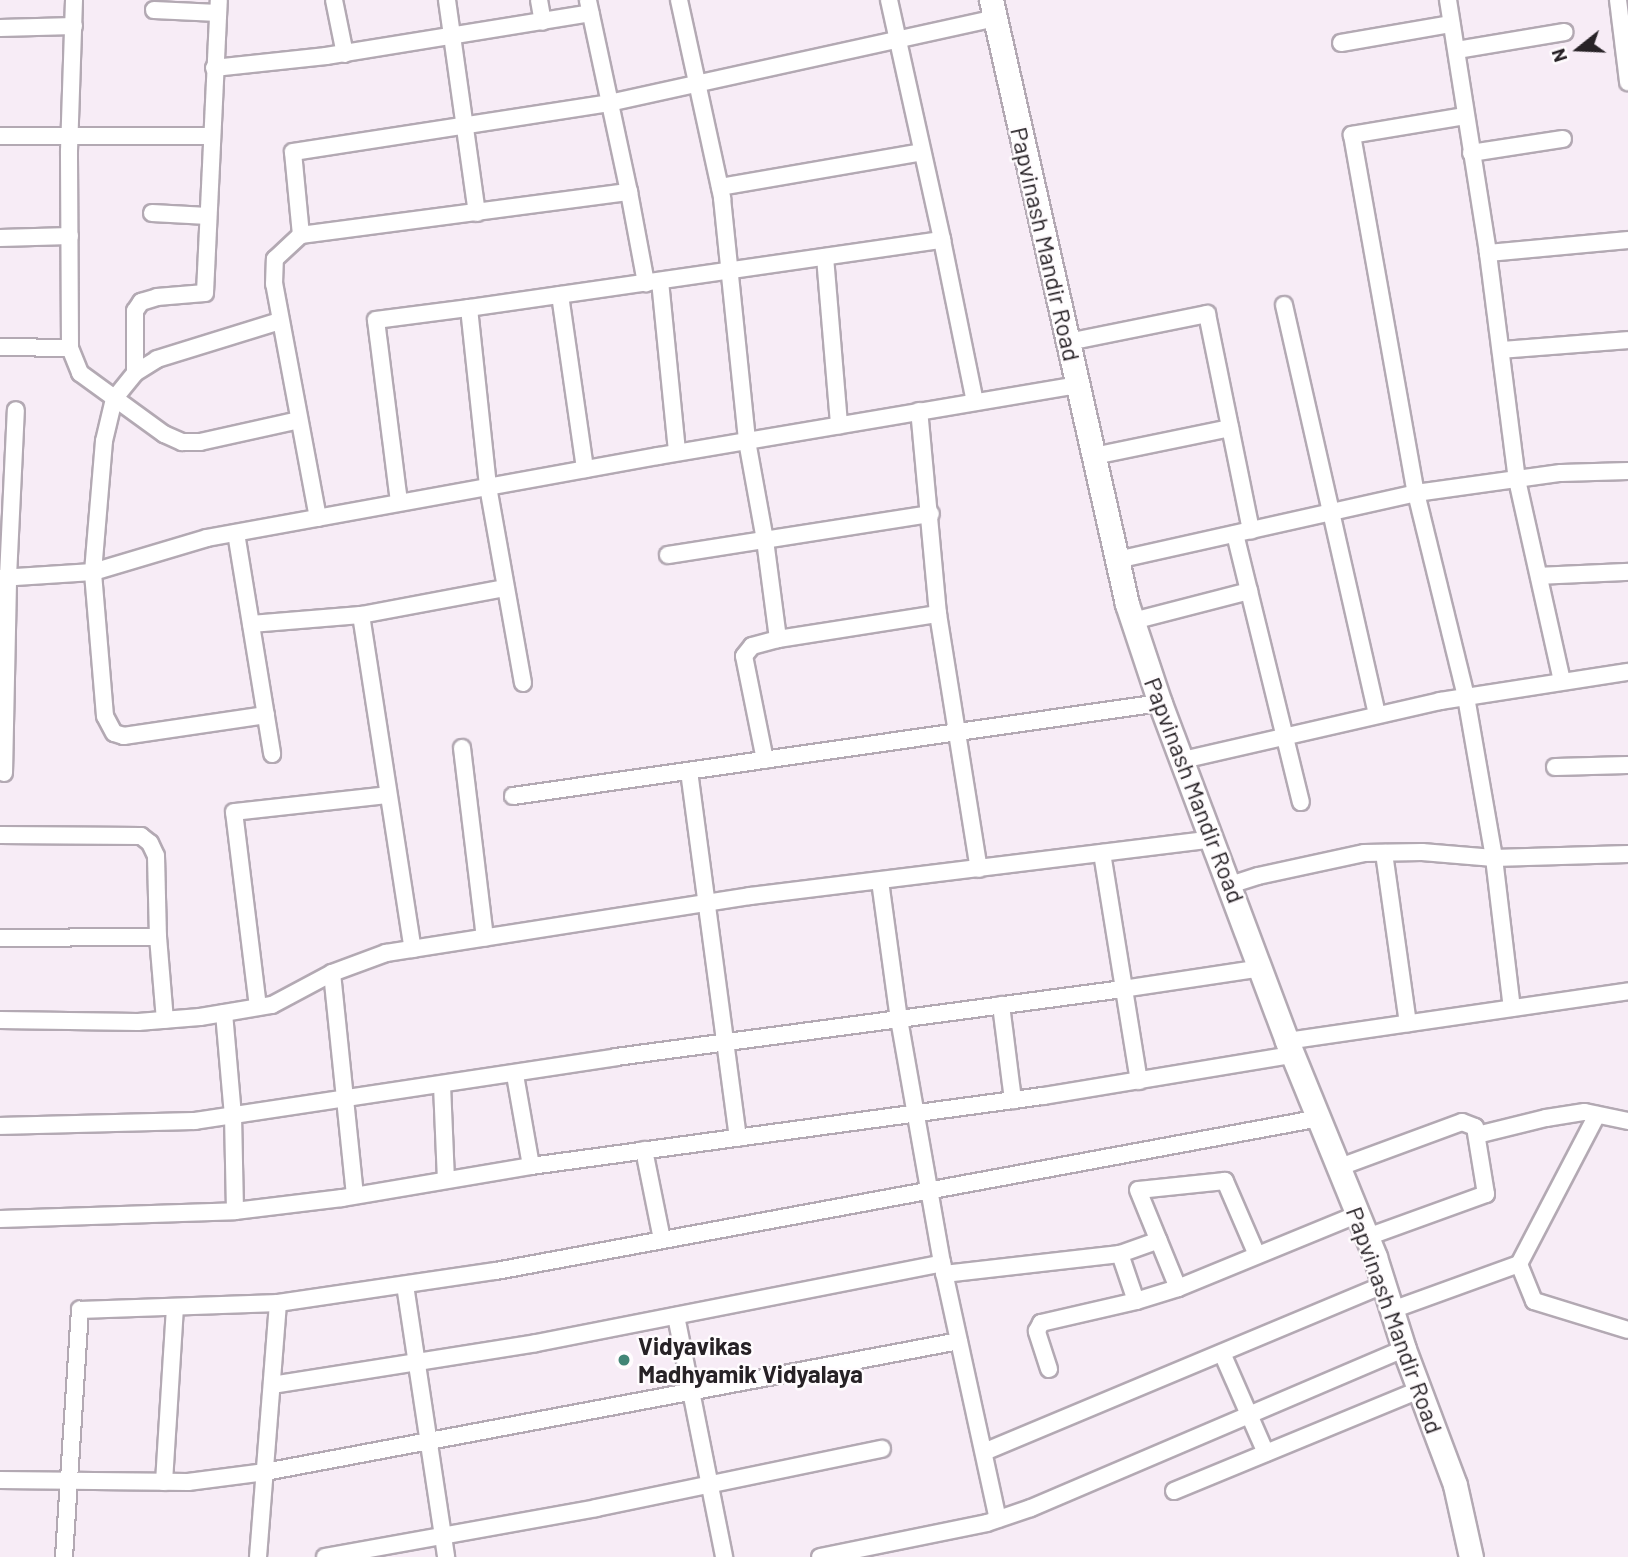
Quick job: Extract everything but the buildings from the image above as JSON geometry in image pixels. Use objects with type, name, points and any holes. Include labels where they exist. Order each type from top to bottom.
[{"type":"street","points":[[74,0],[69,236],[70,348],[80,373],[164,434],[182,442],[200,442],[299,420]]},
{"type":"street","points":[[334,0],[345,54]]},
{"type":"street","points":[[447,0],[450,37],[477,213]]},
{"type":"street","points":[[539,0],[543,22]]},
{"type":"street","points":[[679,0],[720,187],[747,440],[765,540],[778,639]]},
{"type":"street","points":[[889,0],[975,402]]},
{"type":"street","points":[[1448,0],[1488,253],[1517,480],[1562,681]]},
{"type":"street","points":[[1618,0],[1628,82]]},
{"type":"street","points":[[135,373],[135,311],[141,302],[157,297],[205,293],[218,6],[154,10]]},
{"type":"street","points":[[214,68],[345,54],[543,22],[589,7],[629,192],[653,282],[677,452]]},
{"type":"street","points":[[301,235],[293,152],[609,103],[897,39],[993,9]]},
{"type":"street","name":"Papvinash Mandir Road","points":[[993,9],[1133,621],[1160,703],[1290,1048],[1367,1237],[1404,1349],[1455,1485],[1471,1557]]},
{"type":"street","points":[[1341,43],[1451,24]]},
{"type":"street","points":[[0,27],[74,26]]},
{"type":"street","points":[[1457,50],[1564,32]]},
{"type":"street","points":[[1465,116],[1352,135],[1416,493],[1465,697],[1494,858],[1512,1008]]},
{"type":"street","points":[[0,136],[211,136]]},
{"type":"street","points":[[1471,153],[1563,139]]},
{"type":"street","points":[[720,187],[922,152]]},
{"type":"street","points":[[318,518],[280,321],[274,284],[275,259],[301,235],[629,192]]},
{"type":"street","points":[[152,214],[208,216]]},
{"type":"street","points":[[0,238],[69,236]]},
{"type":"street","points":[[399,502],[376,320],[942,240]]},
{"type":"street","points":[[1488,253],[1628,240]]},
{"type":"street","points":[[825,257],[839,425]]},
{"type":"street","points":[[560,295],[585,469]]},
{"type":"street","points":[[1284,304],[1377,715]]},
{"type":"street","points":[[469,308],[488,486],[523,683]]},
{"type":"street","points":[[1068,342],[1207,314],[1230,428],[1249,591],[1282,736],[1301,802]]},
{"type":"street","points":[[265,715],[124,736],[114,733],[105,716],[93,572],[104,441],[114,399],[135,373],[175,352],[280,321]]},
{"type":"street","points":[[1501,350],[1628,340]]},
{"type":"street","points":[[0,347],[70,348]]},
{"type":"street","points":[[4,578],[93,572],[206,538],[677,452],[1078,385]]},
{"type":"street","points":[[4,773],[4,578],[16,410]]},
{"type":"street","points":[[919,411],[931,514],[938,614],[979,869]]},
{"type":"street","points":[[1094,456],[1230,428]]},
{"type":"street","points":[[1117,560],[1416,493],[1561,473],[1628,471]]},
{"type":"street","points":[[668,555],[931,514]]},
{"type":"street","points":[[236,533],[272,754]]},
{"type":"street","points":[[1539,576],[1628,572]]},
{"type":"street","points":[[251,624],[361,615],[505,588]]},
{"type":"street","points":[[1133,621],[1249,591]]},
{"type":"street","points":[[765,760],[744,656],[752,646],[778,639],[938,614]]},
{"type":"street","points":[[361,615],[413,949]]},
{"type":"street","points":[[1183,760],[1465,697],[1628,672]]},
{"type":"street","points":[[513,796],[1160,703]]},
{"type":"street","points":[[462,748],[485,938]]},
{"type":"street","points":[[1555,767],[1628,765]]},
{"type":"street","points":[[689,771],[738,1138]]},
{"type":"street","points":[[258,1007],[234,812],[388,794]]},
{"type":"street","points":[[0,835],[141,836],[150,843],[156,856],[158,937],[165,1020]]},
{"type":"street","points":[[0,1020],[165,1020],[224,1013],[272,1005],[332,973],[386,953],[706,902],[1213,839]]},
{"type":"street","points":[[1102,853],[1139,1081]]},
{"type":"street","points":[[1230,885],[1364,853],[1494,858],[1628,854]]},
{"type":"street","points":[[1384,853],[1408,1023]]},
{"type":"street","points":[[880,881],[899,1019],[943,1269],[999,1518]]},
{"type":"street","points":[[0,938],[158,937]]},
{"type":"street","points":[[0,1126],[195,1121],[725,1042],[1262,968]]},
{"type":"street","points":[[332,973],[355,1195]]},
{"type":"street","points":[[0,1219],[235,1211],[355,1195],[531,1166],[1139,1081],[1408,1023],[1628,991]]},
{"type":"street","points":[[1001,1005],[1013,1100]]},
{"type":"street","points":[[224,1013],[233,1115],[235,1211]]},
{"type":"street","points":[[515,1075],[531,1166]]},
{"type":"street","points":[[442,1085],[446,1180]]},
{"type":"street","points":[[1477,1135],[1546,1118],[1585,1112],[1628,1121]]},
{"type":"street","points":[[1392,1310],[1519,1264],[1597,1115]]},
{"type":"street","points":[[64,1557],[80,1310],[278,1303],[405,1285],[929,1189],[1101,1161],[1320,1118]]},
{"type":"street","points":[[1340,1167],[1462,1122],[1475,1127],[1486,1194],[1367,1237]]},
{"type":"street","points":[[644,1150],[662,1239]]},
{"type":"street","points":[[1178,1287],[1138,1191],[1225,1181],[1257,1255]]},
{"type":"street","points":[[1049,1369],[1037,1331],[1041,1323],[1136,1301],[1178,1287],[1358,1214]]},
{"type":"street","points":[[271,1385],[417,1362],[943,1269],[1120,1254],[1159,1240]]},
{"type":"street","points":[[1120,1254],[1136,1301]]},
{"type":"street","points":[[1519,1264],[1534,1301],[1628,1330]]},
{"type":"street","points":[[405,1285],[446,1557]]},
{"type":"street","points":[[984,1452],[1384,1285]]},
{"type":"street","points":[[258,1557],[278,1303]]},
{"type":"street","points":[[164,1482],[174,1307]]},
{"type":"street","points":[[676,1316],[724,1557]]},
{"type":"street","points":[[0,1480],[164,1482],[265,1472],[959,1341]]},
{"type":"street","points":[[820,1557],[999,1518],[1031,1508],[1404,1349]]},
{"type":"street","points":[[1222,1353],[1266,1453]]},
{"type":"street","points":[[1174,1491],[1421,1389]]},
{"type":"street","points":[[325,1557],[709,1485],[882,1449]]},
{"type":"place","name":"Vidyavikas Madhyamik Vidyalaya","points":[[624,1360]]}]
